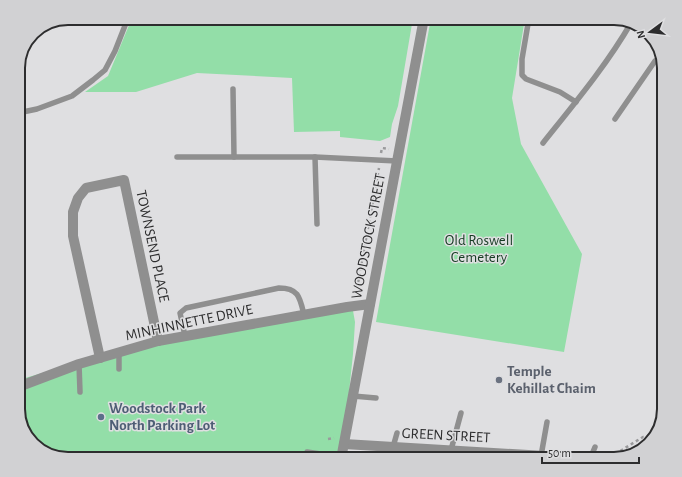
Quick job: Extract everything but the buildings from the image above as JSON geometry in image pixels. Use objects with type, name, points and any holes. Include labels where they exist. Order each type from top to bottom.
[{"type":"street","name":"WOODSTOCK STREET","points":[[342,452],[423,25]]},
{"type":"street","name":"TOWNSEND PLACE","points":[[100,358],[73,236],[73,212],[78,198],[86,188],[124,180],[158,341]]},
{"type":"street","name":"MINHINNETTE DRIVE","points":[[25,383],[79,364],[158,341],[347,306],[370,304]]},
{"type":"street","name":"GREEN STREET","points":[[344,444],[481,452]]},
{"type":"lane","points":[[25,112],[37,109],[72,96],[105,70],[115,51],[125,25]]},
{"type":"lane","points":[[528,25],[522,59],[522,75],[526,79],[560,92],[576,102]]},
{"type":"lane","points":[[543,143],[576,102],[622,39],[629,27]]},
{"type":"lane","points":[[615,119],[657,60]]},
{"type":"lane","points":[[233,89],[234,157]]},
{"type":"lane","points":[[177,157],[316,157],[380,160],[398,156]]},
{"type":"lane","points":[[316,157],[317,224]]},
{"type":"lane","points":[[184,336],[180,313],[186,308],[279,288],[292,290],[297,293],[300,298],[304,314]]},
{"type":"lane","points":[[119,352],[119,369]]},
{"type":"lane","points":[[79,364],[80,392]]},
{"type":"lane","points":[[353,396],[376,398]]},
{"type":"lane","points":[[451,450],[461,413]]},
{"type":"lane","points":[[542,452],[547,422]]},
{"type":"lane","points":[[393,447],[397,433]]},
{"type":"lane","points":[[593,452],[595,447]]},
{"type":"path","points":[[352,296],[357,294],[382,148],[398,156]]},
{"type":"green space","points":[[129,25],[412,25],[398,106],[392,124],[390,137],[380,141],[340,137],[340,131],[294,132],[292,78],[197,73],[136,92],[85,92],[108,76]]},
{"type":"green space","name":"Old Roswell Cemetery","points":[[430,25],[524,25],[512,98],[521,144],[582,254],[564,352],[376,322]]},
{"type":"green space","points":[[352,305],[355,322],[353,354],[343,452],[62,452],[49,448],[34,435],[27,423],[25,412],[25,378],[91,359]]},
{"type":"place","name":"Temple Kehillat Chaim","points":[[499,380]]},
{"type":"place","name":"Woodstock Park North Parking Lot","points":[[101,417]]}]
